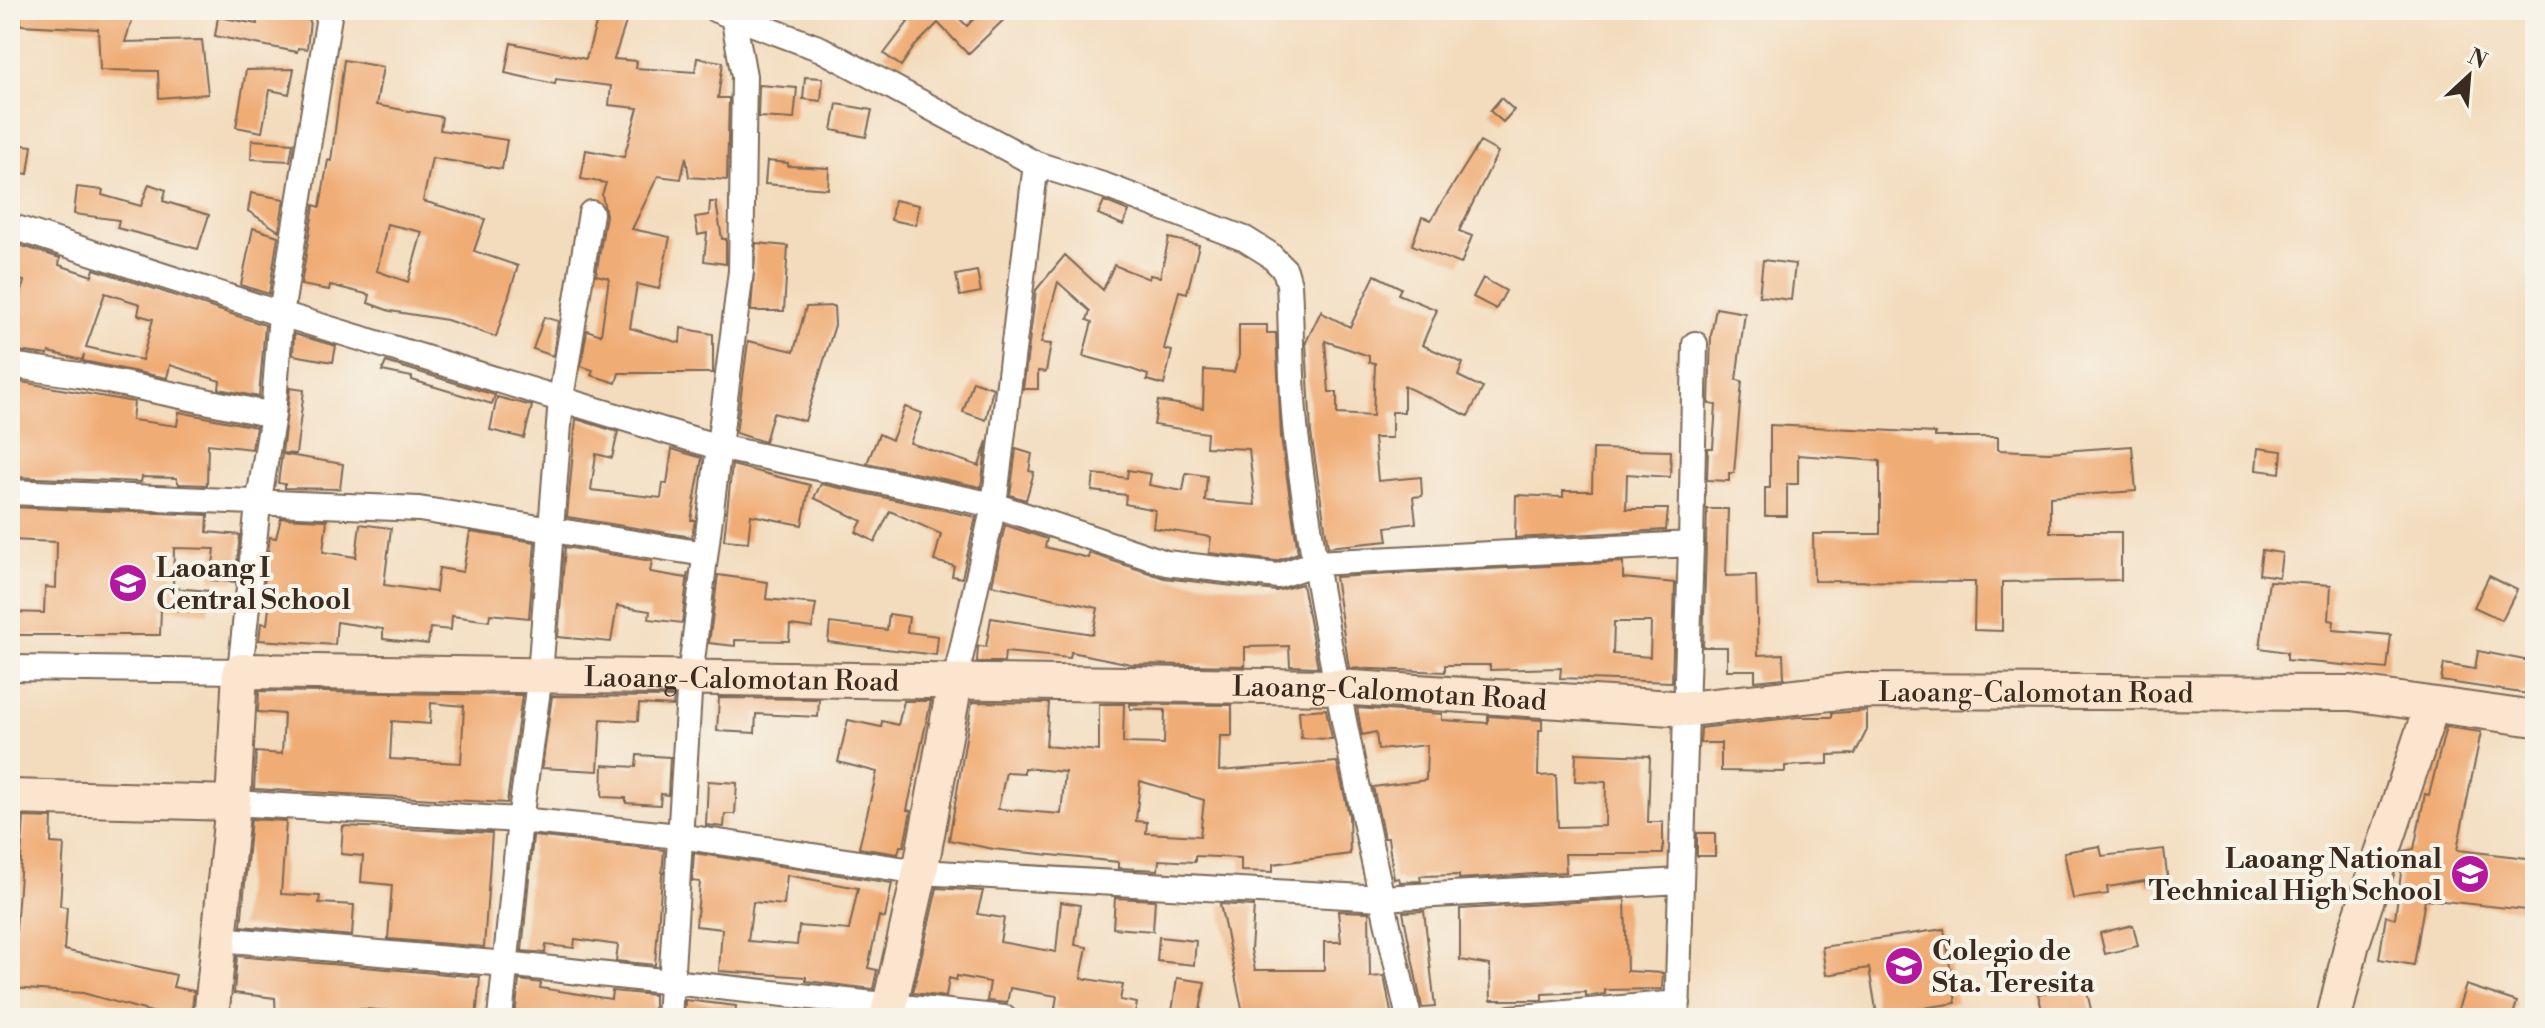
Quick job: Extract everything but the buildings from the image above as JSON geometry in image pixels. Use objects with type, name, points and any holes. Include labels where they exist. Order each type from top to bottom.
[{"type":"main road","name":"Laoang-Calomotan Road","points":[[240,671],[1337,687],[1688,709],[1864,691],[2351,693],[2535,719]]},
{"type":"main road","points":[[211,1018],[233,803],[240,671]]},
{"type":"main road","points":[[889,1011],[920,872],[955,682]]},
{"type":"main road","points":[[2334,1018],[2352,943],[2432,705]]},
{"type":"main road","points":[[10,797],[233,803]]},
{"type":"street","points":[[10,668],[240,671],[258,505],[273,415],[281,314],[330,10]]},
{"type":"street","points":[[725,13],[821,49],[1036,164],[1106,186],[1245,239],[1269,254],[1285,270],[1289,284],[1296,432],[1315,563],[1337,687],[1409,1018]]},
{"type":"street","points":[[669,1018],[690,677],[741,271],[744,76],[725,13]]},
{"type":"street","points":[[955,682],[994,505],[1036,164]]},
{"type":"street","points":[[500,1018],[520,820],[540,675],[561,398],[591,213]]},
{"type":"street","points":[[10,226],[281,314],[718,447],[994,505],[1166,563],[1278,576],[1315,563],[1691,544]]},
{"type":"street","points":[[1511,1018],[1677,1011],[1688,709],[1695,344]]},
{"type":"street","points":[[10,365],[79,375],[273,415]]},
{"type":"street","points":[[10,492],[258,505],[419,509],[705,554]]},
{"type":"street","points":[[233,803],[520,820],[679,836],[920,872],[1382,898],[1680,881]]},
{"type":"street","points":[[219,939],[673,981],[889,1011],[1004,1018]]},
{"type":"place","name":"Laoang I Central School","points":[[128,583]]},
{"type":"place","name":"Laoang National Technical High School","points":[[2470,874]]},
{"type":"place","name":"Colegio de Sta. Teresita","points":[[1904,966]]}]
